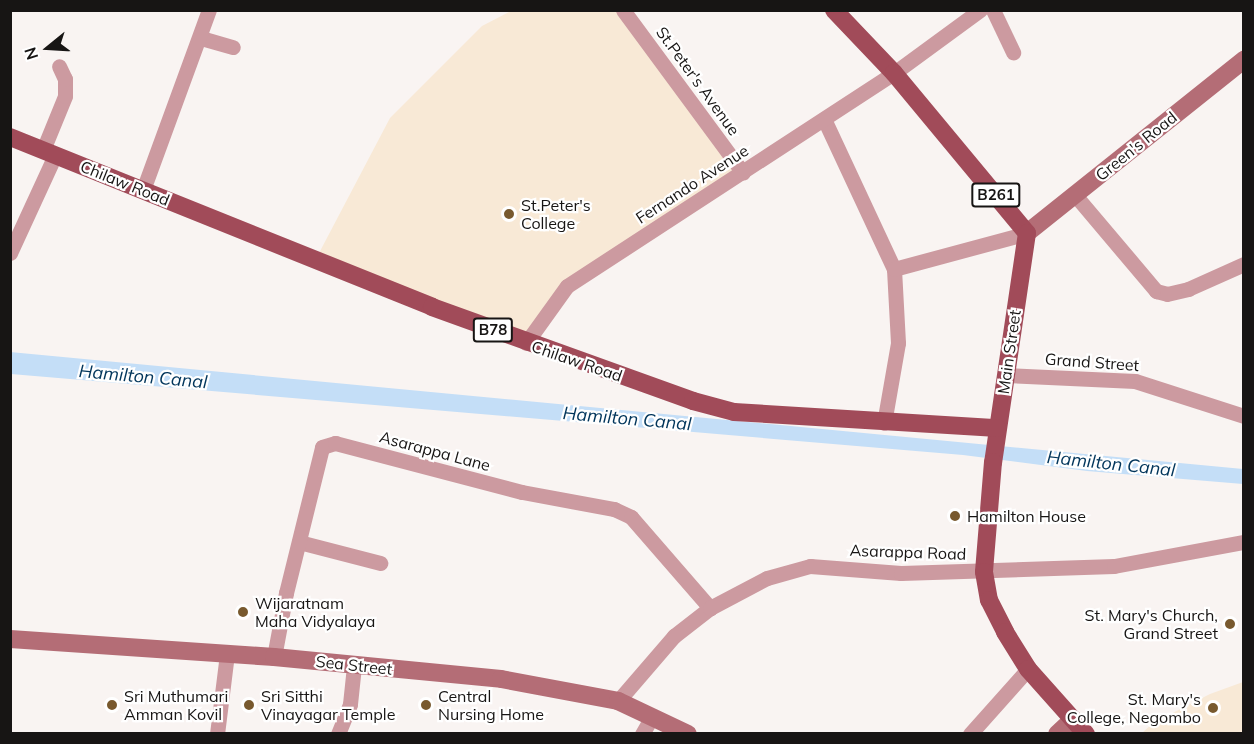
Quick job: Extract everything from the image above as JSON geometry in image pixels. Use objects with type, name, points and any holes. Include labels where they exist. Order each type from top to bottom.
[{"type":"main road","name":"B261","points":[[834,10],[894,73],[1027,233]]},
{"type":"main road","name":"Chilaw Road","points":[[10,137],[526,343],[734,412],[884,423],[998,428]]},
{"type":"main road","name":"Main Street","points":[[1027,233],[993,462],[984,572],[989,600],[1028,669],[1086,734]]},
{"type":"street","points":[[143,190],[201,38],[208,10]]},
{"type":"street","name":"St.Peter's Avenue","points":[[623,10],[743,173]]},
{"type":"street","name":"Fernando Avenue","points":[[526,343],[567,286],[894,73],[980,10]]},
{"type":"street","points":[[993,10],[1013,52]]},
{"type":"street","points":[[201,38],[233,47]]},
{"type":"street","name":"Green's Road","points":[[1027,233],[1244,60]]},
{"type":"street","points":[[10,253],[49,152],[65,96],[65,79],[59,66]]},
{"type":"street","points":[[824,119],[894,269],[898,343],[884,423]]},
{"type":"street","points":[[1075,195],[1156,291],[1167,294],[1188,289],[1244,264]]},
{"type":"street","points":[[894,269],[1027,233]]},
{"type":"street","name":"Grand Street","points":[[1005,375],[1135,381],[1244,416]]},
{"type":"street","name":"Asarappa Lane","points":[[274,657],[298,542],[322,447],[335,443],[522,492],[614,509],[631,517],[710,608]]},
{"type":"street","points":[[298,542],[380,563]]},
{"type":"street","name":"Asarappa Road","points":[[618,701],[674,636],[710,608],[766,578],[810,566],[901,573],[1114,566],[1244,542]]},
{"type":"street","name":"Sea Street","points":[[10,639],[274,657],[501,679],[618,701],[688,734]]},
{"type":"street","points":[[217,734],[227,654]]},
{"type":"street","points":[[338,734],[350,704],[354,666]]},
{"type":"street","points":[[970,734],[1028,669]]},
{"type":"street","points":[[642,734],[652,717]]},
{"type":"street","points":[[1057,734],[1073,719]]},
{"type":"shaded area","name":"St.Peter's College","points":[[511,11],[623,11],[743,173],[567,286],[526,343],[318,255],[390,118],[482,26]]},
{"type":"shaded area","name":"St. Mary's College, Negombo","points":[[1243,682],[1243,733],[1142,733],[1153,723],[1210,694]]},
{"type":"water","name":"Hamilton Canal","points":[[10,352],[1243,469],[1243,484],[1087,471],[963,455],[11,374]]},
{"type":"place","name":"St.Peter's College","points":[[509,214]]},
{"type":"place","name":"Hamilton House","points":[[955,516]]},
{"type":"place","name":"Wijaratnam Maha Vidyalaya","points":[[243,612]]},
{"type":"place","name":"St. Mary's Church, Grand Street","points":[[1230,624]]},
{"type":"place","name":"Sri Muthumari Amman Kovil","points":[[112,705]]},
{"type":"place","name":"Sri Sitthi Vinayagar Temple","points":[[249,705]]},
{"type":"place","name":"Central Nursing Home","points":[[426,705]]},
{"type":"place","name":"St. Mary's College, Negombo","points":[[1213,708]]}]
